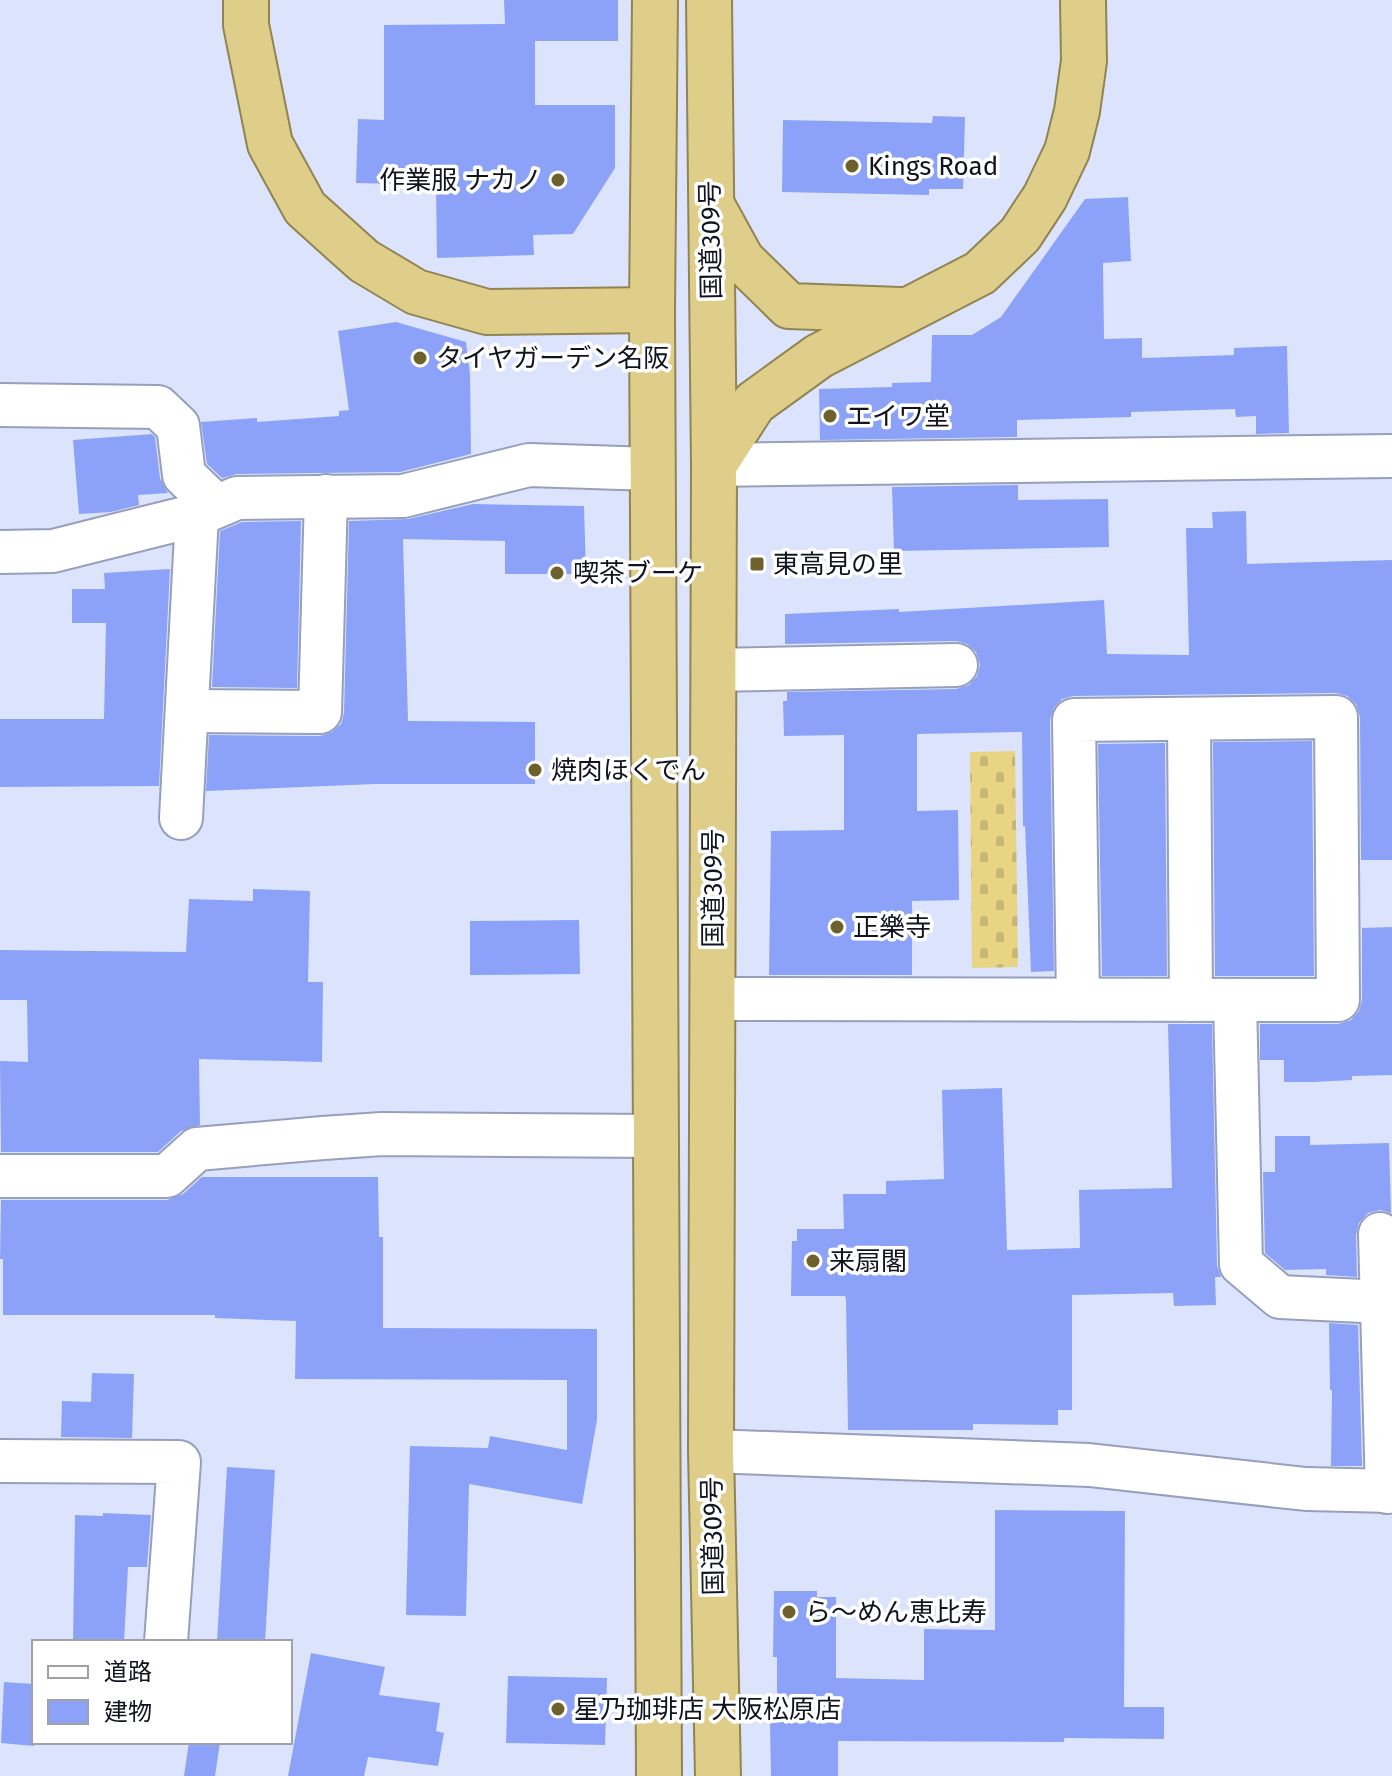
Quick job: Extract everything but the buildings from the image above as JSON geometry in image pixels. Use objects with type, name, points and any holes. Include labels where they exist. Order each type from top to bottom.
[{"type":"highway","points":[[246,0],[246,25],[270,144],[305,208],[364,261],[416,292],[487,312],[652,310]]},
{"type":"highway","name":"国道309号","points":[[655,0],[652,469],[659,1776]]},
{"type":"highway","name":"国道309号","points":[[709,0],[714,465],[711,1451],[718,1776]]},
{"type":"highway","points":[[714,465],[754,403],[819,356],[980,273],[1020,235],[1045,197],[1067,151],[1077,111],[1084,61],[1083,0]]},
{"type":"highway","points":[[711,203],[742,260],[789,306],[911,310]]},
{"type":"street","points":[[0,405],[158,407],[178,426],[184,475],[207,511],[187,711],[181,818]]},
{"type":"street","points":[[714,465],[1392,456]]},
{"type":"street","points":[[0,552],[53,551],[207,511],[237,498],[403,496],[529,465],[652,469]]},
{"type":"street","points":[[187,711],[320,712],[326,496]]},
{"type":"street","points":[[713,670],[956,665]]},
{"type":"street","points":[[712,999],[1078,1000],[1338,1000],[1336,717],[1074,720],[1078,1000]]},
{"type":"street","points":[[1189,719],[1191,1000]]},
{"type":"street","points":[[1235,1000],[1241,1264],[1280,1297],[1383,1302]]},
{"type":"street","points":[[0,1176],[167,1176],[197,1149],[382,1134],[656,1136]]},
{"type":"street","points":[[711,1451],[1089,1465],[1306,1489],[1389,1492],[1380,1234]]},
{"type":"street","points":[[0,1461],[179,1462],[166,1640]]},
{"type":"green space","points":[[1015,751],[1018,967],[972,968],[970,752]]},
{"type":"place","name":"Kings Road","points":[[852,166]]},
{"type":"place","name":"作業服 ナカノ","points":[[558,180]]},
{"type":"place","name":"タイヤガーデン名阪","points":[[420,358]]},
{"type":"place","name":"エイワ堂","points":[[830,416]]},
{"type":"place","name":"東高見の里","points":[[757,564]]},
{"type":"place","name":"喫茶ブーケ","points":[[557,573]]},
{"type":"place","name":"焼肉ほくでん","points":[[535,770]]},
{"type":"place","name":"正樂寺","points":[[837,927]]},
{"type":"place","name":"来扇閣","points":[[813,1261]]},
{"type":"place","name":"ら～めん恵比寿","points":[[789,1612]]},
{"type":"place","name":"星乃珈琲店 大阪松原店","points":[[558,1709]]}]
